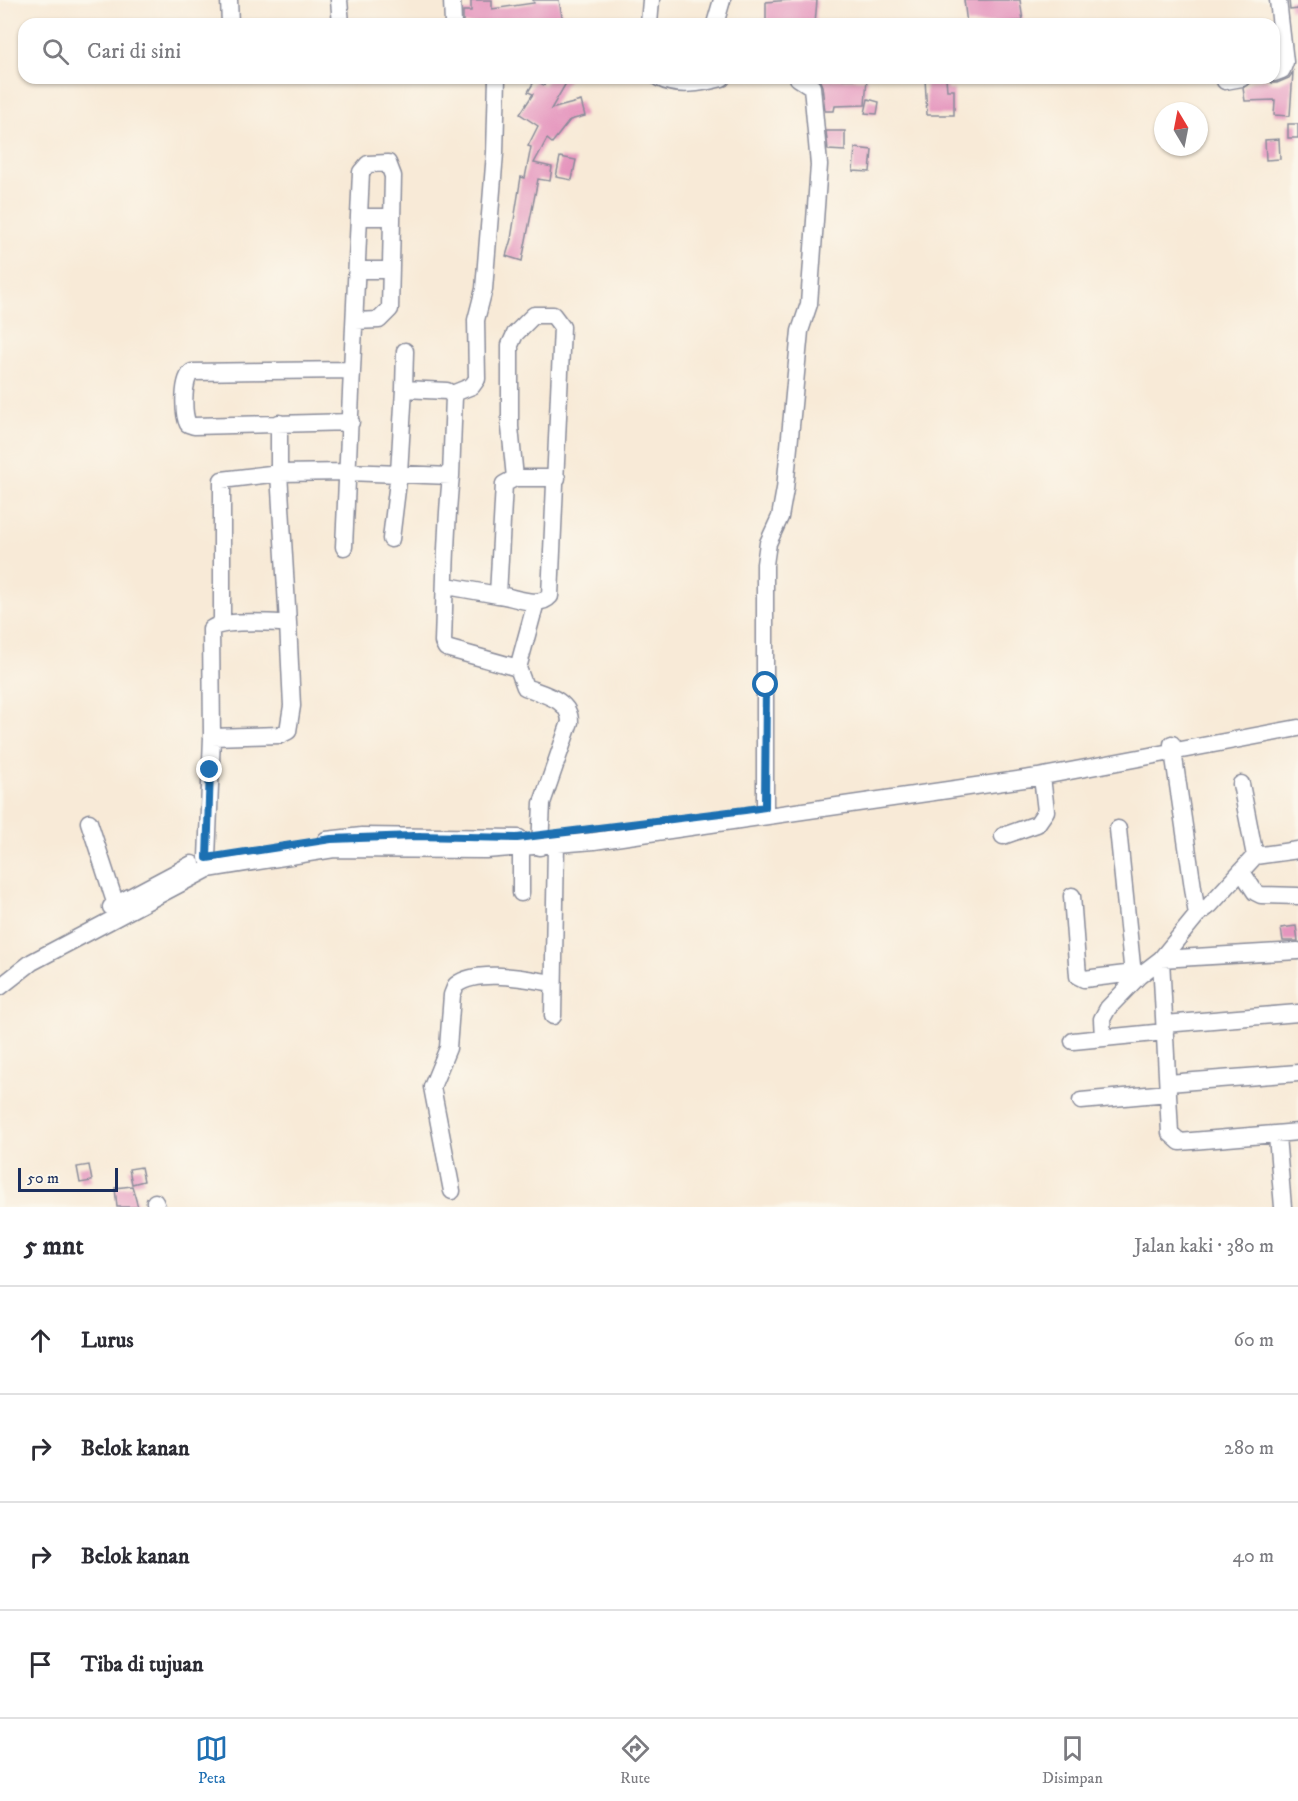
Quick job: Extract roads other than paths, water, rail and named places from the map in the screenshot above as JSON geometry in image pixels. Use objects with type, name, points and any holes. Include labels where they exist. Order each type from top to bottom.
[{"type":"street","points":[[229,0],[230,18]]},
{"type":"street","points":[[339,0],[340,18]]},
{"type":"street","points":[[452,0],[453,18]]},
{"type":"street","points":[[650,18],[651,0]]},
{"type":"street","points":[[717,18],[722,0]]},
{"type":"street","points":[[1278,0],[1285,62],[1280,71]]},
{"type":"street","points":[[404,389],[452,394],[463,391],[477,379],[476,320],[484,289],[495,153],[497,84]]},
{"type":"street","points":[[765,807],[765,564],[768,543],[780,517],[785,489],[800,331],[809,304],[819,165],[812,87],[807,84]]},
{"type":"street","points":[[344,547],[352,370],[361,217],[361,172],[368,165],[384,162],[389,164],[393,171],[390,309],[386,316],[379,320],[355,321]]},
{"type":"street","points":[[361,217],[392,217]]},
{"type":"street","points":[[358,270],[391,270]]},
{"type":"street","points":[[447,586],[536,602],[546,600],[550,596],[558,478],[562,327],[553,315],[539,314],[521,326],[510,345],[510,427],[515,478]]},
{"type":"street","points":[[391,540],[399,473],[405,351]]},
{"type":"street","points":[[351,422],[188,424],[185,417],[188,375],[192,372],[352,370]]},
{"type":"street","points":[[452,394],[455,402],[444,562],[447,586],[443,642],[446,648],[518,668]]},
{"type":"street","points":[[212,736],[280,735],[288,731],[292,706],[279,473],[279,423]]},
{"type":"street","points":[[222,624],[222,480],[279,473],[347,472],[451,476]]},
{"type":"street","points":[[498,595],[504,484],[515,478],[558,478]]},
{"type":"street","points":[[536,602],[518,668],[525,687],[558,701],[570,714],[570,722],[542,803],[553,1016]]},
{"type":"street","points":[[207,858],[212,736],[209,634],[216,625],[222,624],[288,623]]},
{"type":"street","points":[[0,974],[26,955],[116,905],[208,869],[334,849],[521,849],[592,831],[765,807],[1042,777],[1298,718]]},
{"type":"street","points":[[0,987],[32,962],[207,858],[362,836],[517,838],[545,842],[860,797],[1037,767],[1298,728]]},
{"type":"street","points":[[1173,748],[1197,915]]},
{"type":"street","points":[[1003,836],[1037,824],[1046,811],[1042,777]]},
{"type":"street","points":[[1241,784],[1255,856]]},
{"type":"street","points":[[89,822],[116,905]]},
{"type":"street","points":[[1118,829],[1136,976]]},
{"type":"street","points":[[521,849],[521,893]]},
{"type":"street","points":[[1103,1038],[1102,1019],[1108,1008],[1136,976],[1161,959],[1197,915],[1242,872],[1255,856],[1298,850]]},
{"type":"street","points":[[1242,872],[1255,892],[1261,895],[1298,896]]},
{"type":"street","points":[[1072,896],[1078,976],[1084,979],[1136,976]]},
{"type":"street","points":[[1161,959],[1298,951]]},
{"type":"street","points":[[1161,959],[1170,1133],[1180,1142],[1277,1136],[1298,1132]]},
{"type":"street","points":[[453,1191],[432,1087],[448,1047],[452,995],[456,985],[473,977],[508,976],[553,983]]},
{"type":"street","points":[[1073,1041],[1298,1013]]},
{"type":"street","points":[[1082,1101],[1168,1088],[1298,1073]]},
{"type":"street","points":[[1277,1136],[1283,1207]]}]
